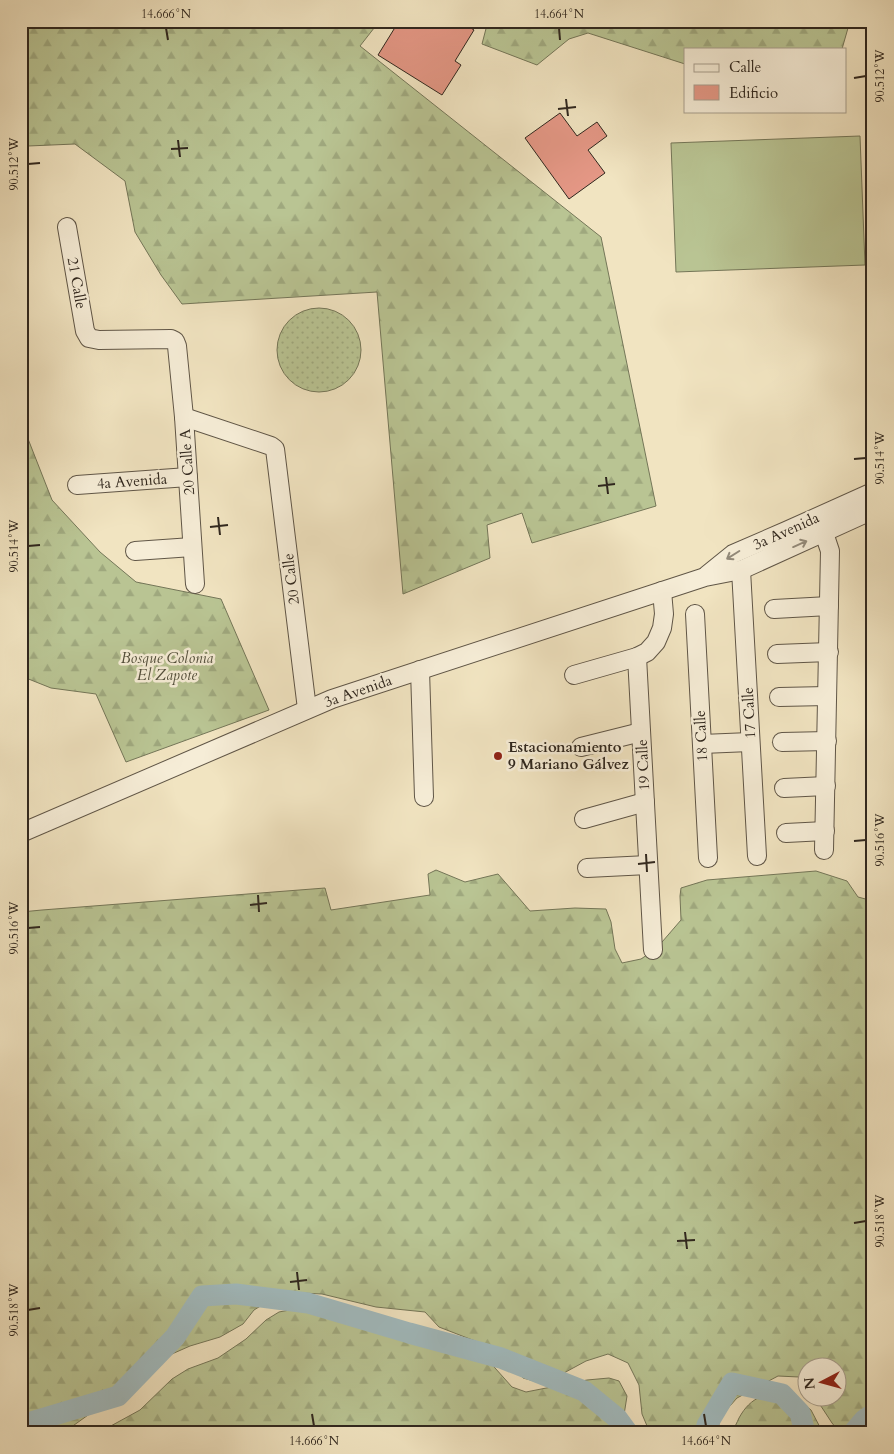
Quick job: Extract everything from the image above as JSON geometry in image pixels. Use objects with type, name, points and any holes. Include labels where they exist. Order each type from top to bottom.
[{"type":"street","name":"21 Calle","points":[[68,227],[85,330],[89,338],[99,340],[171,339],[176,341]]},
{"type":"street","name":"20 Calle A","points":[[176,341],[184,416],[195,584]]},
{"type":"street","name":"20 Calle","points":[[184,416],[275,449],[307,709]]},
{"type":"street","name":"4a Avenida","points":[[77,485],[188,477]]},
{"type":"street","name":"3a Avenida","points":[[705,577],[733,554],[873,492]]},
{"type":"street","name":"3a Avenida","points":[[21,833],[332,699],[705,577],[740,570],[873,510]]},
{"type":"street","points":[[824,533],[830,551],[824,850]]},
{"type":"street","points":[[135,551],[192,547]]},
{"type":"street","name":"17 Calle","points":[[740,570],[756,856]]},
{"type":"street","points":[[574,675],[643,655],[660,632],[664,618],[662,591]]},
{"type":"street","points":[[774,609],[829,606]]},
{"type":"street","name":"18 Calle","points":[[695,614],[708,858]]},
{"type":"street","points":[[777,654],[828,652]]},
{"type":"street","name":"19 Calle","points":[[637,657],[653,950]]},
{"type":"street","points":[[420,670],[424,797]]},
{"type":"street","points":[[779,697],[828,696]]},
{"type":"street","points":[[581,747],[641,732]]},
{"type":"street","points":[[782,742],[826,741]]},
{"type":"street","points":[[702,744],[750,742]]},
{"type":"street","points":[[784,788],[826,786]]},
{"type":"street","points":[[584,819],[644,802]]},
{"type":"street","points":[[786,833],[825,831]]},
{"type":"street","points":[[587,868],[648,865]]},
{"type":"green space","points":[[21,21],[375,21],[378,23],[360,46],[601,237],[656,506],[532,543],[522,513],[487,525],[490,558],[403,594],[377,292],[182,304],[161,275],[135,232],[125,181],[75,144],[28,146],[21,152]]},
{"type":"green space","points":[[488,21],[850,21],[842,48],[684,48],[684,64],[588,33],[569,39],[537,65],[482,44]]},
{"type":"green space","points":[[860,136],[865,265],[676,272],[671,143]]},
{"type":"green space","points":[[319,308],[335,311],[349,320],[358,334],[361,350],[358,366],[349,380],[335,389],[319,392],[303,389],[289,380],[280,366],[277,350],[280,334],[289,320],[303,311]]},
{"type":"green space","name":"Bosque Colonia El Zapote","points":[[21,421],[52,500],[100,552],[136,582],[221,599],[269,710],[126,762],[96,694],[51,688],[21,676]]},
{"type":"green space","points":[[436,870],[465,882],[498,874],[530,911],[575,908],[606,909],[611,922],[615,949],[622,963],[641,959],[656,949],[681,920],[681,888],[707,880],[816,871],[847,881],[858,897],[873,901],[873,1419],[859,1433],[840,1433],[821,1406],[846,1406],[846,1356],[796,1356],[796,1377],[778,1376],[737,1398],[722,1415],[716,1433],[650,1433],[642,1414],[639,1385],[628,1363],[608,1354],[586,1361],[562,1374],[538,1382],[523,1378],[511,1360],[488,1346],[439,1327],[425,1312],[376,1307],[322,1294],[301,1293],[272,1299],[254,1310],[243,1324],[220,1337],[190,1346],[156,1361],[141,1377],[63,1433],[21,1433],[21,912],[325,888],[331,910],[430,895],[428,874]]},
{"type":"green space","points":[[300,1308],[323,1308],[383,1319],[429,1331],[487,1359],[512,1387],[526,1392],[587,1380],[609,1378],[619,1381],[627,1396],[624,1415],[625,1433],[98,1433],[140,1410],[172,1379],[188,1369],[218,1358],[246,1339],[266,1320],[279,1312]]},
{"type":"green space","points":[[789,1392],[796,1398],[796,1406],[806,1406],[811,1410],[823,1433],[733,1433],[739,1418],[754,1400],[773,1393]]},
{"type":"building","points":[[399,21],[460,21],[474,30],[455,61],[461,65],[442,95],[378,55]]},
{"type":"building","points":[[560,113],[577,136],[597,122],[607,136],[588,150],[605,173],[569,199],[525,138]]},
{"type":"waterway","points":[[21,1425],[118,1396],[175,1337],[202,1296],[236,1294],[308,1303],[501,1358],[584,1391],[617,1418],[628,1433]]},
{"type":"waterway","points":[[705,1433],[707,1425],[732,1383],[782,1394],[800,1413],[805,1433]]},
{"type":"waterway","points":[[853,1433],[864,1420],[873,1414]]},
{"type":"place","name":"Estacionamiento 9 Mariano Gálvez","points":[[498,756]]}]
